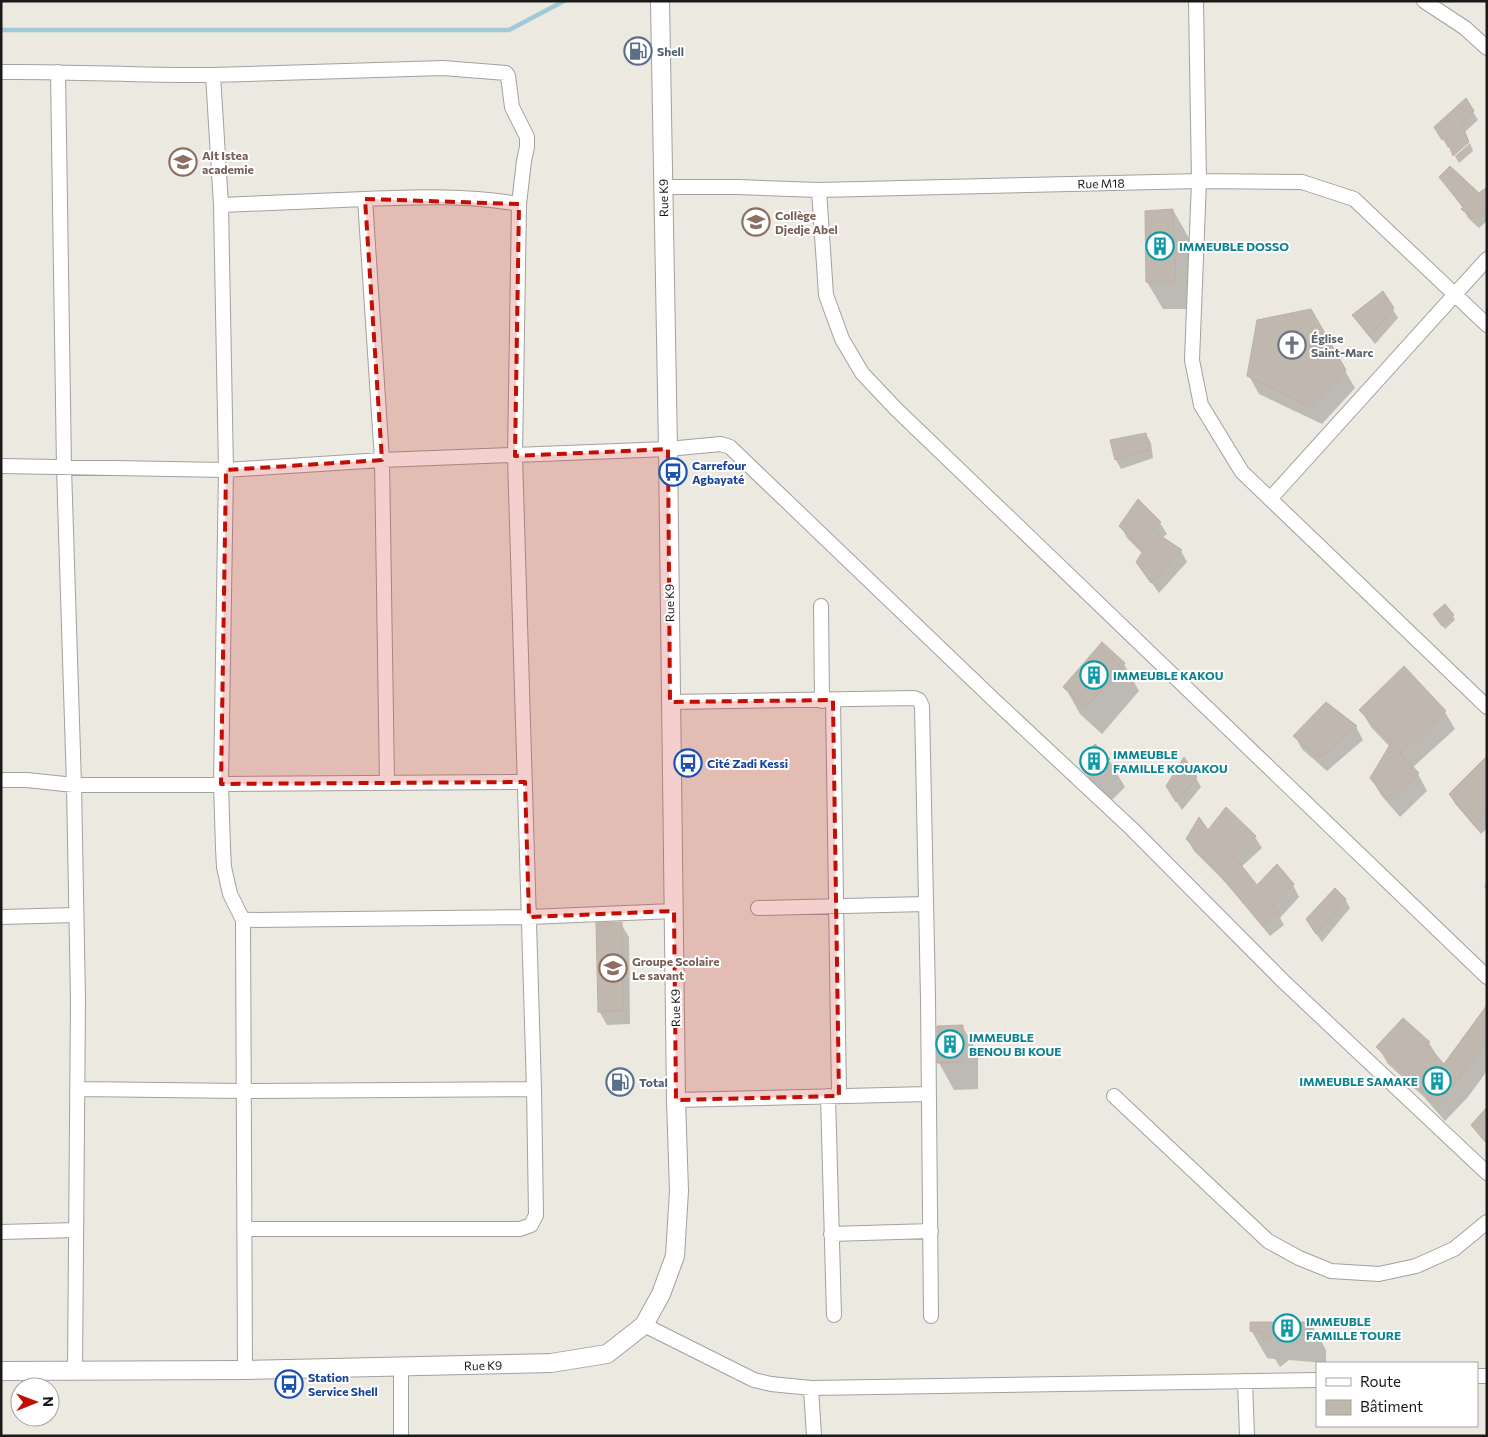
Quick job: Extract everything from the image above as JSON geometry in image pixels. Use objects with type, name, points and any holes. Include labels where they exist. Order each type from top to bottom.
[{"type":"street","name":"Rue K9","points":[[1,1372],[245,1370],[551,1363],[607,1354],[644,1325],[661,1294],[675,1256],[679,1191],[676,1100],[660,1]]},
{"type":"street","points":[[1196,1],[1199,181],[1192,360],[1200,405],[1242,472],[1487,707]]},
{"type":"street","points":[[1424,1],[1465,28],[1487,48]]},
{"type":"street","points":[[1,72],[174,76],[444,68],[506,73],[512,107],[527,137],[519,204],[515,456],[536,1215],[531,1225],[520,1229],[244,1229]]},
{"type":"street","points":[[58,72],[64,468],[76,915],[75,1371]]},
{"type":"street","points":[[214,75],[221,205],[226,470],[221,784],[224,867],[230,894],[242,920],[245,1370]]},
{"type":"street","name":"Rue M18","points":[[663,187],[819,190],[1199,181],[1302,182],[1354,199],[1487,325]]},
{"type":"street","points":[[819,190],[826,295],[842,339],[862,373],[896,409],[1487,977]]},
{"type":"street","points":[[221,205],[408,197],[496,200],[519,204]]},
{"type":"street","points":[[365,199],[382,460],[387,783]]},
{"type":"street","points":[[1270,499],[1487,259]]},
{"type":"street","points":[[1,466],[226,470],[382,460],[668,449],[720,444],[730,447],[937,646],[1132,829],[1284,981],[1487,1173]]},
{"type":"street","points":[[821,606],[828,700],[836,907],[831,1234],[834,1315]]},
{"type":"street","points":[[670,702],[914,698],[919,700],[922,706],[931,1316]]},
{"type":"street","points":[[1,780],[27,780],[74,785],[525,782]]},
{"type":"street","points":[[758,908],[926,904]]},
{"type":"street","points":[[242,920],[529,917],[674,911]]},
{"type":"street","points":[[1,917],[76,915]]},
{"type":"street","points":[[77,1089],[244,1091],[534,1089]]},
{"type":"street","points":[[676,1100],[929,1094]]},
{"type":"street","points":[[1114,1096],[1268,1241],[1299,1258],[1331,1271],[1379,1274],[1416,1266],[1454,1249],[1487,1222]]},
{"type":"street","points":[[1,1232],[76,1230]]},
{"type":"street","points":[[831,1234],[931,1231]]},
{"type":"street","points":[[644,1325],[754,1380],[771,1384],[811,1388],[1316,1380]]},
{"type":"street","points":[[401,1367],[401,1436]]},
{"type":"street","points":[[1245,1382],[1247,1436]]},
{"type":"street","points":[[811,1388],[814,1436]]},
{"type":"highlighted area","points":[[365,199],[519,204],[515,456],[668,449],[670,702],[833,700],[839,1096],[676,1100],[674,911],[529,917],[525,782],[221,784],[226,470],[382,460]]},
{"type":"building","points":[[1466,98],[1474,111],[1461,123],[1469,142],[1453,156],[1446,137],[1442,140],[1434,127]]},
{"type":"building","points":[[1450,166],[1479,193],[1487,187],[1487,208],[1474,219],[1461,209],[1463,207],[1439,177]]},
{"type":"building","name":"IMMEUBLE DOSSO","points":[[1173,209],[1176,282],[1146,282],[1145,211]]},
{"type":"building","points":[[1383,291],[1394,308],[1370,336],[1352,315]]},
{"type":"building","name":"Église Saint-Marc","points":[[1311,309],[1346,370],[1311,407],[1247,376],[1257,320]]},
{"type":"building","points":[[1146,433],[1149,450],[1115,460],[1110,440]]},
{"type":"building","points":[[1138,499],[1161,522],[1152,530],[1182,550],[1151,583],[1136,562],[1143,551],[1119,526]]},
{"type":"building","points":[[1445,604],[1454,615],[1442,626],[1433,614]]},
{"type":"building","name":"IMMEUBLE KAKOU","points":[[1102,642],[1125,663],[1085,708],[1063,687]]},
{"type":"building","points":[[1404,666],[1446,711],[1400,753],[1419,773],[1389,801],[1370,778],[1391,743],[1359,710]]},
{"type":"building","points":[[1326,702],[1357,726],[1319,758],[1293,736]]},
{"type":"building","name":"IMMEUBLE FAMILLE KOUAKOU","points":[[1095,744],[1110,759],[1093,777],[1079,763]]},
{"type":"building","points":[[1487,756],[1487,810],[1474,825],[1449,794]]},
{"type":"building","points":[[1184,757],[1197,777],[1176,802],[1166,786]]},
{"type":"building","points":[[1226,807],[1256,836],[1234,856],[1257,885],[1277,864],[1294,884],[1273,906],[1278,912],[1262,925],[1224,878],[1186,839],[1199,817],[1208,830]]},
{"type":"building","points":[[1335,888],[1346,899],[1316,934],[1306,919]]},
{"type":"building","points":[[622,922],[623,1011],[598,1012],[596,923]]},
{"type":"building","points":[[1487,1005],[1487,1041],[1459,1079],[1435,1104],[1376,1047],[1403,1018],[1430,1042],[1427,1045],[1444,1064]]},
{"type":"building","name":"IMMEUBLE BENOU BI KOUE","points":[[963,1025],[963,1062],[937,1063],[937,1026]]},
{"type":"building","points":[[1487,1107],[1487,1144],[1471,1125]]},
{"type":"building","name":"IMMEUBLE FAMILLE TOURE","points":[[1250,1322],[1311,1322],[1311,1336],[1273,1333],[1263,1341],[1263,1332],[1250,1331]]},
{"type":"waterway","points":[[1,30],[509,30],[564,1]]},
{"type":"place","name":"Shell","points":[[638,51]]},
{"type":"place","name":"Alt Istea academie","points":[[183,162]]},
{"type":"place","name":"Collège Djedje Abel","points":[[756,222]]},
{"type":"place","name":"IMMEUBLE DOSSO","points":[[1160,246]]},
{"type":"place","name":"Église Saint-Marc","points":[[1292,345]]},
{"type":"place","name":"Carrefour Agbayaté","points":[[673,472]]},
{"type":"place","name":"IMMEUBLE KAKOU","points":[[1094,675]]},
{"type":"place","name":"IMMEUBLE FAMILLE KOUAKOU","points":[[1094,761]]},
{"type":"place","name":"Cité Zadi Kessi","points":[[688,763]]},
{"type":"place","name":"Groupe Scolaire Le savant","points":[[613,968]]},
{"type":"place","name":"IMMEUBLE BENOU BI KOUE","points":[[950,1044]]},
{"type":"place","name":"IMMEUBLE SAMAKE","points":[[1437,1081]]},
{"type":"place","name":"Total","points":[[620,1082]]},
{"type":"place","name":"IMMEUBLE FAMILLE TOURE","points":[[1287,1328]]},
{"type":"place","name":"Station Service Shell","points":[[289,1384]]}]
